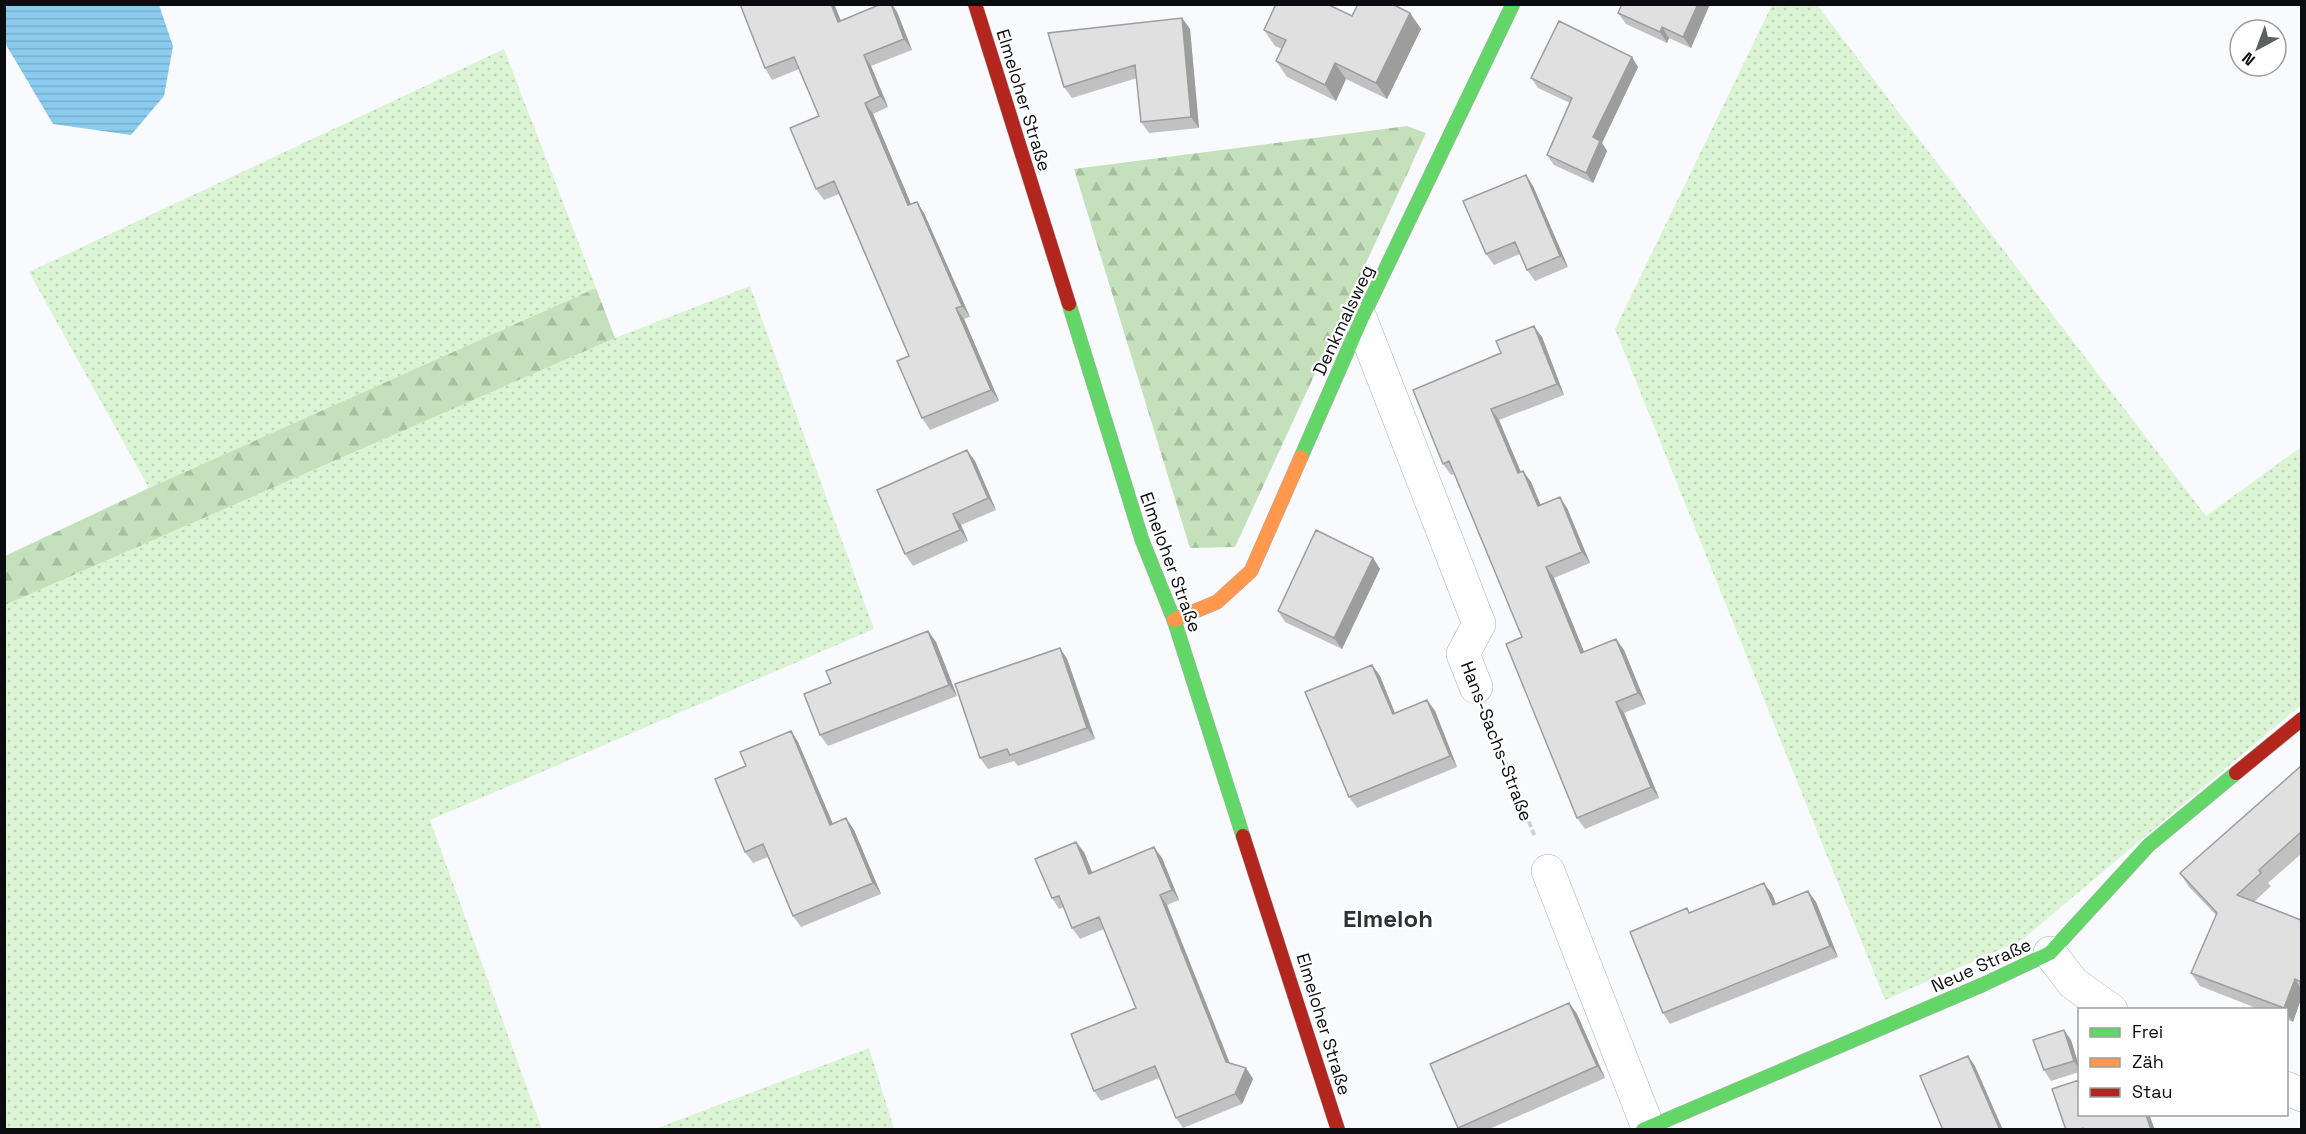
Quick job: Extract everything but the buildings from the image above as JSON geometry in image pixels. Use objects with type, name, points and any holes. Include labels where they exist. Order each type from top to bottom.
[{"type":"street","name":"Elmeloher Straße","points":[[975,4],[1142,540],[1174,620],[1338,1130]]},
{"type":"street","name":"Denkmalsweg","points":[[1174,620],[1218,602],[1251,571],[1361,320],[1513,4]]},
{"type":"street","name":"Hans-Sachs-Straße","points":[[1361,320],[1479,624],[1463,654],[1476,687]]},
{"type":"street","name":"Neue Straße","points":[[1647,1129],[1961,995],[2050,953],[2149,845],[2301,719]]},
{"type":"street","points":[[1548,871],[1647,1129]]},
{"type":"street","points":[[2050,953],[2073,983],[2107,1008]]},
{"type":"path","name":"Hans-Sachs-Straße","points":[[1476,687],[1548,871]]},
{"type":"green space","points":[[1772,5],[1817,5],[2206,516],[2301,447],[2301,705],[2022,940],[1885,1000],[1615,329]]},
{"type":"green space","points":[[504,49],[596,288],[149,488],[29,272]]},
{"type":"green space","points":[[1407,126],[1426,133],[1235,547],[1190,548],[1074,169]]},
{"type":"green space","points":[[750,286],[874,629],[430,820],[542,1129],[5,1129],[5,605],[615,338]]},
{"type":"green space","points":[[596,288],[615,338],[5,605],[5,556],[149,488]]},
{"type":"green space","points":[[869,1048],[894,1129],[655,1129]]},
{"type":"water","points":[[4,5],[159,5],[173,46],[164,96],[131,135],[53,124],[5,43]]},
{"type":"traffic: fast","points":[[1301,457],[1361,320],[1513,4]]},
{"type":"traffic: fast","points":[[1069,304],[1142,540],[1174,620],[1243,836]]},
{"type":"traffic: fast","points":[[1643,1130],[1982,985],[2050,953],[2149,845],[2236,773]]},
{"type":"traffic: slow","points":[[1174,620],[1217,602],[1251,571],[1301,457]]},
{"type":"traffic: jam","points":[[975,4],[1069,304]]},
{"type":"traffic: jam","points":[[2236,773],[2302,719]]},
{"type":"traffic: jam","points":[[1243,836],[1338,1130]]},
{"type":"district","name":"Elmeloh","points":[[1388,918]]}]
